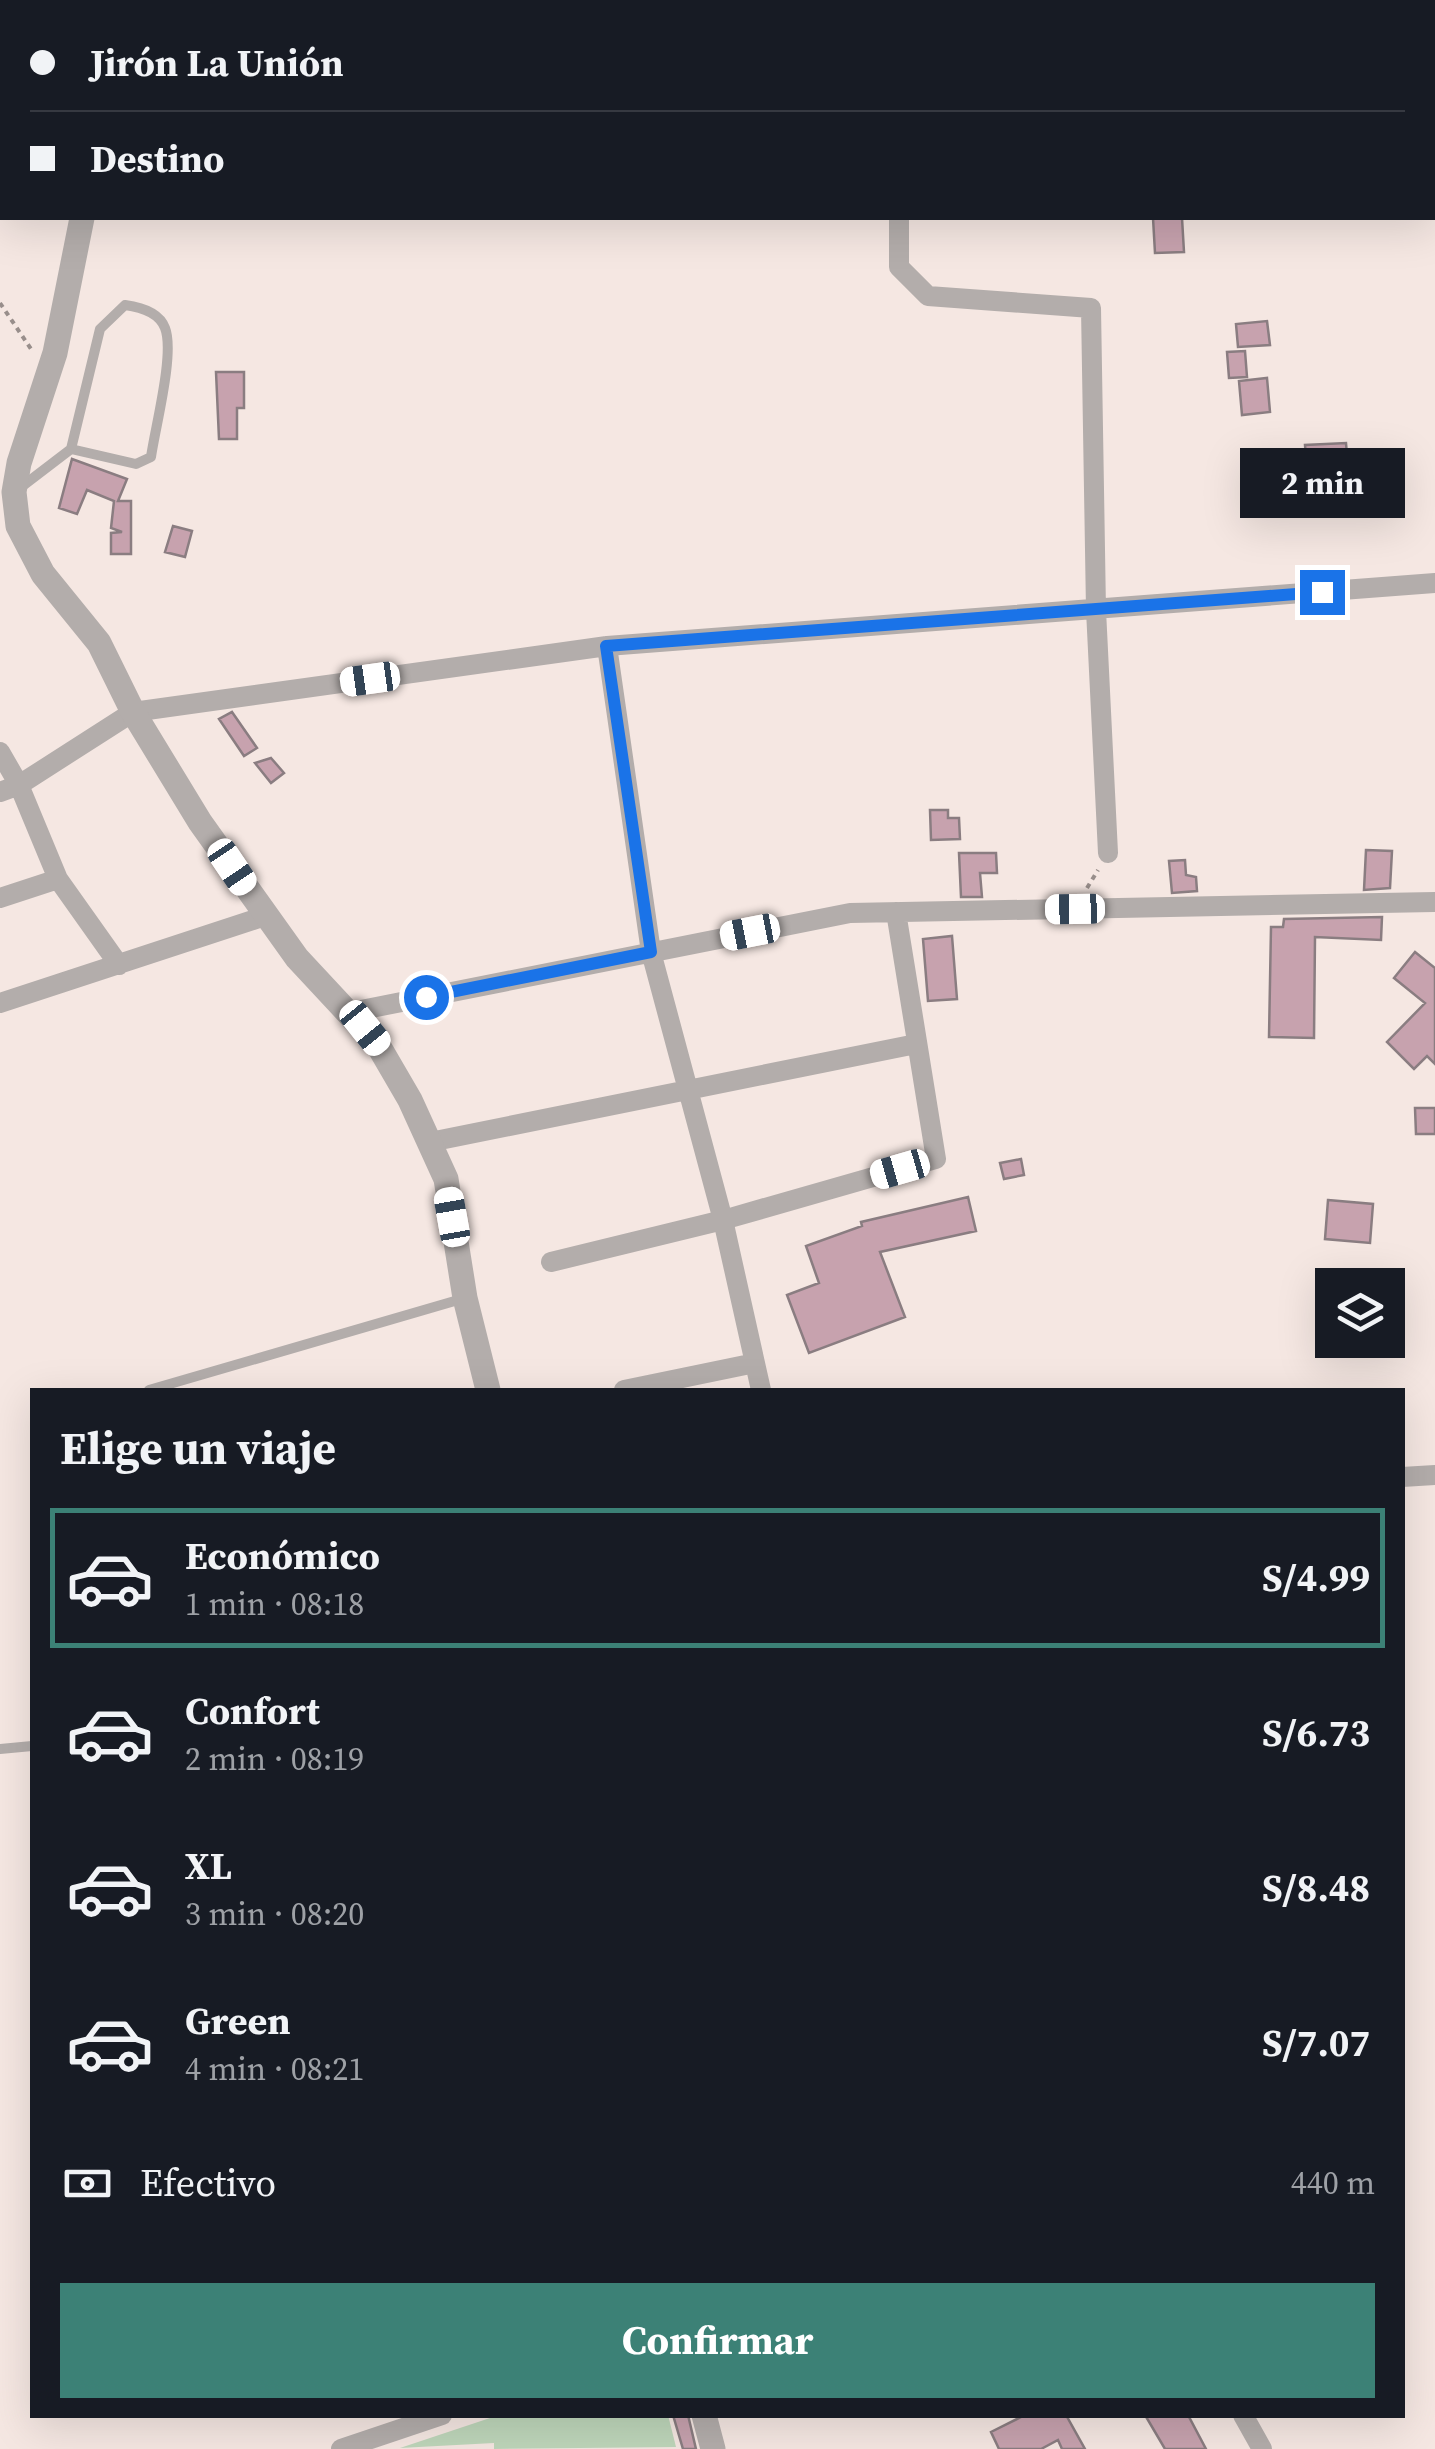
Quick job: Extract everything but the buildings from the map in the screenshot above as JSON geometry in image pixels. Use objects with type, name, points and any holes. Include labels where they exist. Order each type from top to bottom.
[{"type":"street","points":[[82,220],[48,373],[7,499],[43,574],[99,643],[133,712],[200,822],[298,958],[378,1045],[446,1179],[464,1298],[487,1388]]},
{"type":"street","points":[[899,220],[899,266],[928,296],[1091,308],[1096,610],[1108,853]]},
{"type":"street","points":[[10,789],[133,712],[606,646],[1435,583]]},
{"type":"street","points":[[606,646],[651,952],[723,1220],[761,1388]]},
{"type":"street","points":[[0,752],[10,789],[58,879],[119,965]]},
{"type":"street","points":[[0,898],[58,879]]},
{"type":"street","points":[[351,1012],[850,913],[1435,902]]},
{"type":"street","points":[[550,1262],[723,1220],[936,1159],[896,912]]},
{"type":"street","points":[[0,1004],[265,916]]},
{"type":"street","points":[[430,1142],[916,1044]]},
{"type":"street","points":[[634,1388],[755,1363]]},
{"type":"street","points":[[1405,1478],[1435,1475]]},
{"type":"street","points":[[341,2449],[386,2442],[436,2418]]},
{"type":"street","points":[[705,2418],[713,2449]]},
{"type":"street","points":[[1245,2418],[1262,2449]]},
{"type":"lane","points":[[7,499],[70,449],[100,329],[108,317],[125,306],[155,316],[165,328],[168,350],[150,457],[136,464],[70,449]]},
{"type":"lane","points":[[156,1388],[464,1298]]},
{"type":"lane","points":[[0,1748],[30,1746]]},
{"type":"path","points":[[0,303],[48,373]]},
{"type":"path","points":[[1075,909],[1108,853]]},
{"type":"green space","points":[[490,2418],[669,2418],[676,2447],[494,2449],[494,2443],[400,2448]]},
{"type":"route","points":[[426,997],[651,952],[606,646],[1322,592]]}]
